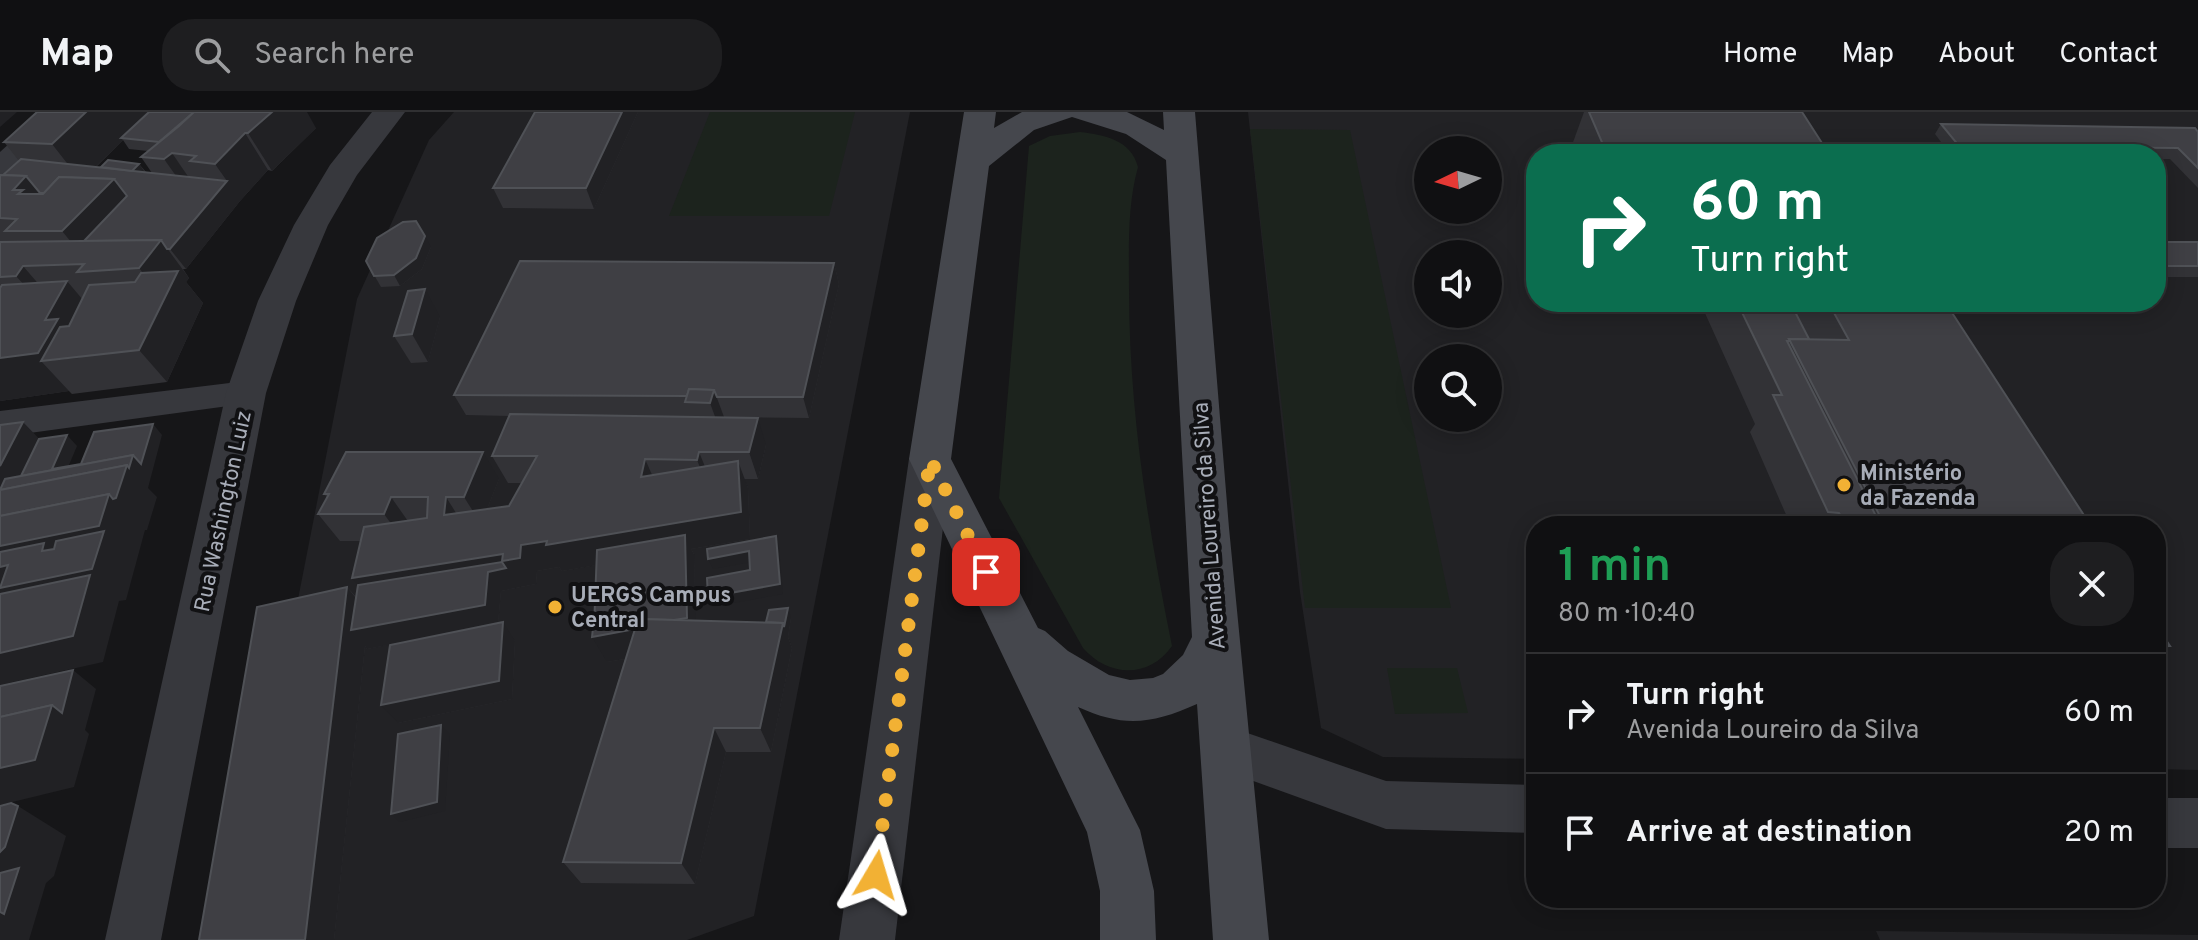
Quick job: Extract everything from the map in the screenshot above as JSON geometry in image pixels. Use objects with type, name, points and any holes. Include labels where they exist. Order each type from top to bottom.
[{"type":"main road","points":[[980,112],[930,459],[1113,830],[1127,891],[1128,940]]},
{"type":"main road","points":[[973,163],[1010,129],[1033,117],[1060,112]]},
{"type":"main road","points":[[1085,112],[1126,121],[1182,157]]},
{"type":"main road","name":"Avenida Loureiro da Silva","points":[[1179,112],[1241,940]]},
{"type":"main road","points":[[1013,628],[1046,664],[1085,690],[1112,701],[1141,701],[1170,694],[1193,679],[1208,661],[1216,638]]},
{"type":"street","points":[[0,167],[60,112]]},
{"type":"street","name":"Rua Washington Luiz","points":[[133,940],[246,393],[277,301],[311,225],[381,113]]},
{"type":"street","points":[[0,424],[246,393]]},
{"type":"street","points":[[867,940],[930,459]]},
{"type":"street","points":[[1227,749],[1386,805],[1526,809]]},
{"type":"street","points":[[2166,823],[2198,823]]},
{"type":"shaded area","name":"UERGS Campus Central","points":[[454,112],[910,112],[754,916],[687,940],[231,940],[357,299],[429,140]]},
{"type":"shaded area","points":[[710,112],[855,112],[829,216],[669,216]]},
{"type":"shaded area","points":[[1248,112],[2198,112],[2198,770],[2166,769],[2166,516],[1526,516],[1526,759],[1383,757],[1321,728],[1300,592]]},
{"type":"shaded area","points":[[1250,129],[1350,130],[1451,608],[1305,608]]},
{"type":"shaded area","points":[[1080,132],[1116,140],[1130,151],[1138,167],[1130,212],[1129,244],[1132,379],[1148,513],[1172,646],[1163,657],[1140,669],[1116,669],[1104,665],[1083,648],[999,498],[1029,146],[1050,136]]},
{"type":"shaded area","points":[[1387,668],[1457,668],[1468,713],[1395,714]]},
{"type":"shaded area","points":[[1876,931],[2198,935],[2198,940],[1880,940]]},
{"type":"building","points":[[37,112],[86,112],[52,144],[4,142]]},
{"type":"building","points":[[149,112],[194,112],[159,142],[121,138]]},
{"type":"building","points":[[194,112],[272,112],[245,133],[215,164],[190,161],[196,156],[172,153],[164,159],[141,157]]},
{"type":"building","points":[[535,112],[622,112],[586,188],[493,188]]},
{"type":"building","points":[[1589,112],[1802,112],[1823,144],[1603,144]]},
{"type":"building","points":[[1941,124],[2195,128],[2198,132],[2198,168],[2178,148],[2166,148],[2166,144],[1957,144]]},
{"type":"building","points":[[21,159],[227,181],[170,249],[161,240],[84,241],[127,196],[114,179],[59,177],[44,193],[40,193],[26,176],[3,175]]},
{"type":"building","points":[[108,160],[139,164],[132,171],[101,167]]},
{"type":"building","points":[[0,175],[26,176],[13,190],[23,190],[18,194],[43,194],[59,177],[114,179],[62,231],[5,231],[17,219],[0,218]]},
{"type":"building","points":[[416,221],[425,236],[416,258],[394,275],[374,276],[366,261],[377,238],[403,222]]},
{"type":"building","points":[[161,240],[139,268],[77,272],[84,264],[23,266],[16,276],[0,277],[0,242]]},
{"type":"building","points":[[2166,242],[2198,242],[2198,266],[2166,266]]},
{"type":"building","points":[[520,261],[834,263],[803,397],[717,397],[714,390],[689,389],[687,396],[454,395]]},
{"type":"building","points":[[178,271],[139,350],[41,361],[60,327],[69,326],[89,285],[135,282],[141,273]]},
{"type":"building","points":[[67,281],[45,320],[58,319],[38,353],[0,358],[2,285]]},
{"type":"building","points":[[425,289],[412,334],[394,336],[408,291]]},
{"type":"building","points":[[1742,312],[1795,312],[1809,339],[1787,341],[1876,516],[1841,516],[1828,512],[1773,395],[1782,395]]},
{"type":"building","points":[[1834,312],[1952,312],[2084,516],[1880,516],[1789,339],[1849,340]]},
{"type":"building","points":[[689,389],[714,390],[710,403],[685,402]]},
{"type":"building","points":[[510,414],[758,418],[749,452],[699,452],[697,460],[645,459],[641,477],[738,461],[741,512],[546,545],[547,541],[521,545],[520,558],[502,561],[503,554],[352,578],[364,527],[427,518],[428,497],[391,497],[384,514],[318,514],[329,494],[324,494],[346,452],[483,452],[464,497],[446,497],[444,515],[509,506],[537,456],[492,456]]},
{"type":"building","points":[[23,422],[0,466],[0,425]]},
{"type":"building","points":[[153,424],[141,464],[133,455],[21,476],[39,439],[67,435],[52,469],[81,464],[94,432]]},
{"type":"building","points":[[133,455],[129,468],[127,465],[0,490],[5,479]]},
{"type":"building","points":[[127,465],[116,498],[109,494],[0,516],[0,490]]},
{"type":"building","points":[[109,494],[99,526],[0,546],[0,516]]},
{"type":"building","points":[[104,531],[92,569],[0,588],[8,565],[0,567],[0,552],[44,543],[42,551],[54,549],[56,541]]},
{"type":"building","points":[[685,535],[687,618],[640,619],[594,628],[597,550]]},
{"type":"building","points":[[776,536],[780,584],[708,597],[707,578],[750,570],[749,551],[708,559],[707,549]]},
{"type":"building","points":[[502,562],[506,568],[488,572],[485,605],[351,630],[358,585]]},
{"type":"building","points":[[90,575],[73,636],[0,653],[0,594]]},
{"type":"building","points":[[347,587],[305,940],[199,940],[257,607]]},
{"type":"building","points":[[788,608],[784,627],[783,623],[766,622],[769,610]]},
{"type":"building","points":[[640,619],[783,623],[760,728],[714,728],[681,863],[563,862],[635,629],[592,637],[593,628]]},
{"type":"building","points":[[503,622],[499,681],[381,705],[390,645]]},
{"type":"building","points":[[73,670],[62,713],[52,705],[0,717],[0,686]]},
{"type":"building","points":[[52,705],[35,760],[0,768],[0,717]]},
{"type":"building","points":[[441,725],[437,802],[391,814],[398,734]]},
{"type":"building","points":[[11,803],[18,806],[5,847],[0,852],[0,806]]},
{"type":"building","points":[[19,868],[4,914],[0,912],[0,873]]},
{"type":"place","name":"Ministério da Fazenda","points":[[1844,485]]},
{"type":"place","name":"UERGS Campus Central","points":[[555,607]]},
{"type":"route","points":[[876,875],[930,459],[986,572]]}]
